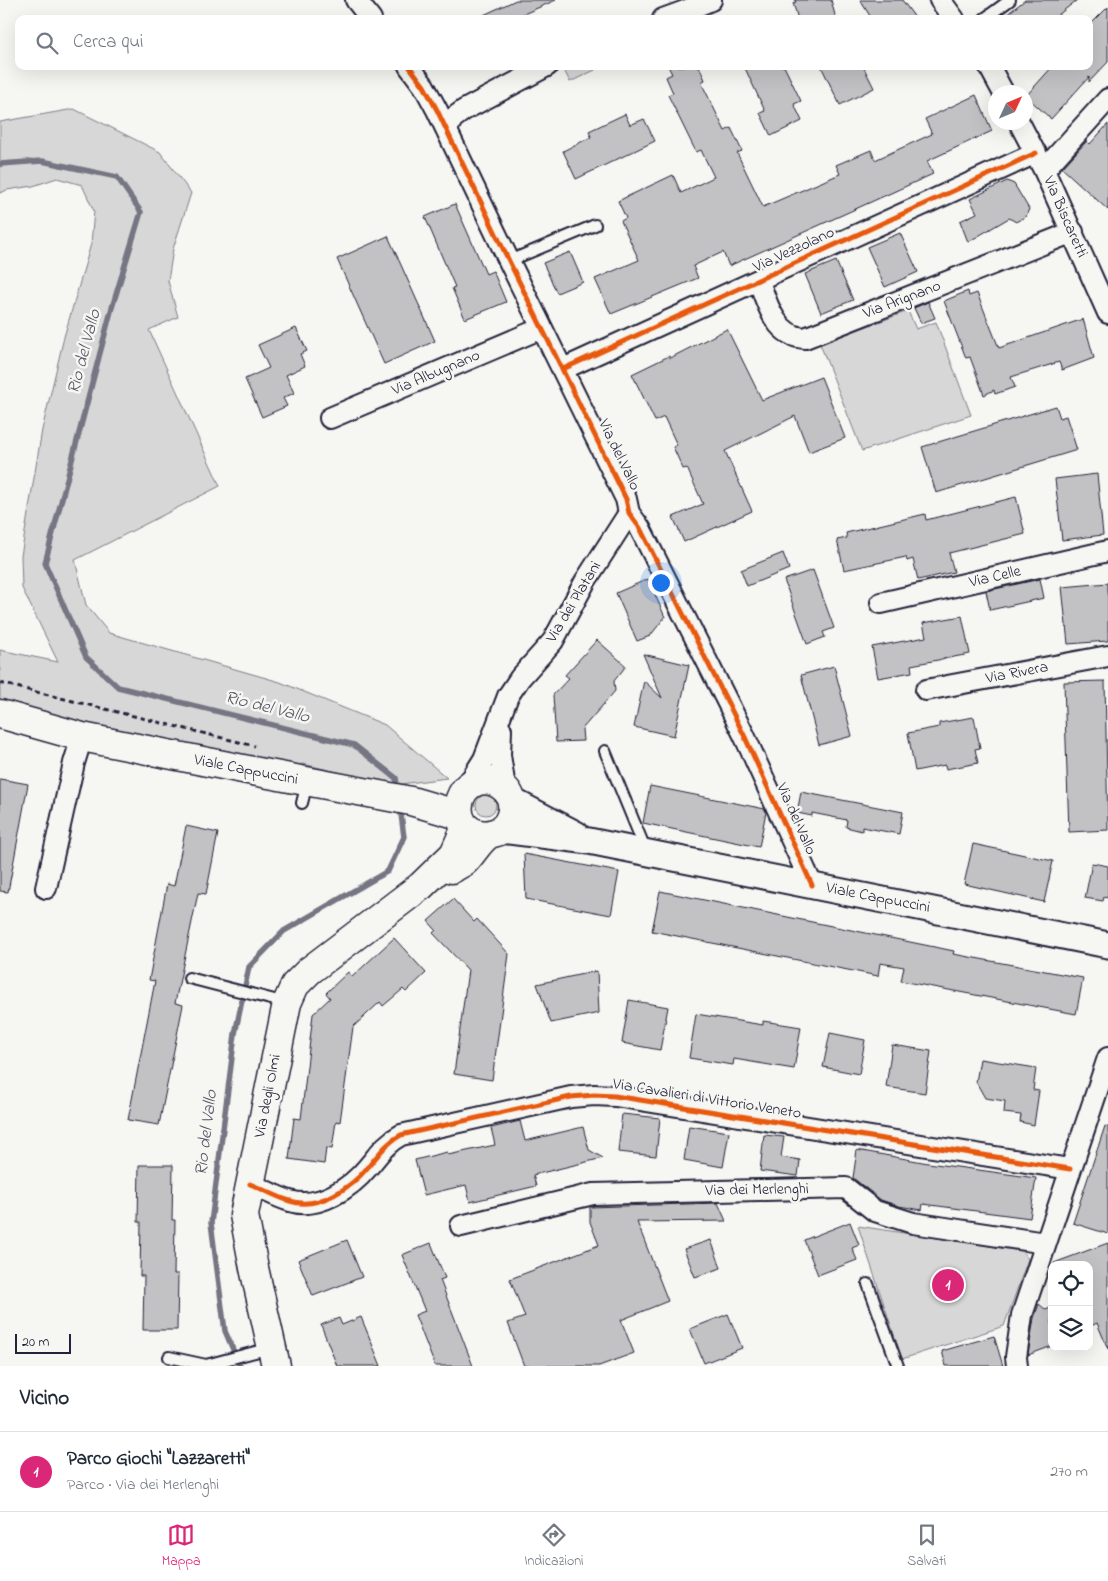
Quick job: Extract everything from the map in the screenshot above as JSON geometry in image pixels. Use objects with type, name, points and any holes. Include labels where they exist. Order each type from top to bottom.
[{"type":"main road","name":"Viale Cappuccini","points":[[0,714],[82,737],[305,792],[381,796],[458,810]]},
{"type":"main road","points":[[458,810],[480,780],[493,781],[508,794]]},
{"type":"main road","name":"Via degli Olmi","points":[[266,1356],[244,1215],[287,1003],[295,985],[309,970],[421,886],[454,854],[458,810],[508,822],[512,811],[508,794]]},
{"type":"street","points":[[356,0],[368,15]]},
{"type":"street","points":[[674,15],[711,0]]},
{"type":"street","points":[[940,0],[951,15]]},
{"type":"street","name":"Via del Vallo","points":[[412,70],[424,86],[447,130],[626,498],[629,513],[640,528],[744,734],[812,885]]},
{"type":"street","points":[[447,130],[452,119],[464,110],[539,70]]},
{"type":"street","points":[[991,70],[999,85]]},
{"type":"street","points":[[1040,161],[1108,99]]},
{"type":"street","name":"Via Biscaretti","points":[[1023,130],[1073,232],[1108,313]]},
{"type":"street","name":"Via Vezzolano","points":[[563,369],[759,281],[1040,161]]},
{"type":"street","name":"Via Arignano","points":[[759,281],[765,299],[781,328],[790,335],[806,338],[1073,232]]},
{"type":"street","name":"Via Albugnano","points":[[330,418],[542,328]]},
{"type":"street","name":"Via dei Platani","points":[[458,810],[484,760],[508,696],[520,678],[553,641],[586,580],[629,513]]},
{"type":"street","name":"Via Celle","points":[[882,603],[1108,552]]},
{"type":"street","name":"Via Rivera","points":[[926,690],[1108,656]]},
{"type":"street","name":"Via dei Platani","points":[[502,715],[500,755],[508,794]]},
{"type":"street","points":[[46,888],[74,763],[82,737]]},
{"type":"street","name":"Viale Cappuccini","points":[[508,794],[589,841]]},
{"type":"street","name":"Viale Cappuccini","points":[[458,810],[589,841],[1108,945]]},
{"type":"street","points":[[1017,1366],[1016,1357],[1022,1315],[1108,1058]]},
{"type":"street","name":"Via Cavalieri di Vittorio Veneto","points":[[250,1184],[290,1202],[316,1202],[328,1198],[345,1188],[367,1168],[384,1146],[401,1135],[571,1098],[594,1095],[615,1096],[1070,1169]]},
{"type":"street","name":"Via dei Merlenghi","points":[[460,1226],[593,1194],[846,1188],[875,1211],[912,1223],[1045,1243]]},
{"type":"lane","points":[[989,15],[1010,0]]},
{"type":"lane","points":[[510,261],[595,225]]},
{"type":"lane","points":[[605,751],[646,852]]},
{"type":"lane","points":[[189,978],[257,997],[287,1003]]},
{"type":"lane","points":[[868,1284],[898,1366]]},
{"type":"lane","points":[[169,1357],[206,1365],[266,1356]]},
{"type":"path","points":[[0,684],[258,747]]},
{"type":"shaded area","points":[[564,70],[595,70],[570,82]]},
{"type":"shaded area","points":[[74,109],[160,152],[191,193],[173,249],[168,281],[178,317],[149,330],[220,486],[75,560],[86,605],[109,633],[280,682],[385,725],[447,778],[393,785],[303,764],[288,770],[86,727],[0,703],[0,650],[58,662],[22,588],[21,556],[42,430],[64,337],[91,244],[94,211],[82,185],[57,178],[33,186],[0,193],[0,122]]},
{"type":"shaded area","points":[[908,311],[916,329],[936,322],[971,415],[862,451],[820,344]]},
{"type":"shaded area","points":[[486,795],[493,798],[496,805],[493,812],[486,815],[479,812],[476,805],[479,798]]},
{"type":"shaded area","points":[[858,1226],[1022,1251],[1028,1259],[1004,1326],[902,1359]]},
{"type":"building","points":[[516,0],[556,0],[521,15],[484,15]]},
{"type":"building","points":[[795,0],[831,0],[835,15],[797,15],[793,3],[796,2]]},
{"type":"building","points":[[860,0],[902,0],[913,15],[869,15]]},
{"type":"building","points":[[1025,0],[1077,0],[1058,15],[1006,15]]},
{"type":"building","points":[[1108,7],[1108,62],[1089,82],[1089,77],[1051,119],[1033,102],[1033,88],[1049,70],[1093,70],[1093,22]]},
{"type":"building","points":[[670,70],[701,70],[705,80],[701,82],[725,131],[731,128],[742,151],[737,153],[763,207],[840,174],[836,165],[871,150],[875,160],[932,134],[925,119],[976,95],[988,122],[988,130],[992,131],[927,161],[933,174],[729,266],[723,252],[693,266],[698,278],[611,314],[595,279],[639,260],[621,221],[626,218],[618,201],[673,175],[681,193],[714,177],[701,150],[696,152],[668,95],[673,93],[666,77],[672,74]]},
{"type":"building","points":[[746,70],[786,70],[801,101],[794,104],[802,121],[771,136],[760,113],[765,111]]},
{"type":"building","points":[[823,70],[865,70],[874,88],[840,105]]},
{"type":"building","points":[[625,114],[630,125],[644,119],[655,141],[576,179],[563,151],[591,137],[589,131]]},
{"type":"building","points":[[1108,124],[1108,210],[1062,168],[1087,141],[1090,144]]},
{"type":"building","points":[[1007,181],[1014,184],[1029,209],[1026,216],[1016,222],[1009,218],[968,242],[960,221],[977,213],[970,199]]},
{"type":"building","points":[[455,204],[486,274],[493,271],[506,302],[465,319],[452,288],[455,287],[425,217]]},
{"type":"building","points":[[900,233],[918,272],[885,287],[867,247]]},
{"type":"building","points":[[388,236],[435,341],[384,364],[337,259]]},
{"type":"building","points":[[570,252],[583,282],[557,293],[543,263]]},
{"type":"building","points":[[836,261],[853,300],[821,313],[805,274]]},
{"type":"building","points":[[968,291],[969,296],[977,293],[999,348],[1083,319],[1094,358],[1062,370],[1059,362],[1011,377],[1015,387],[995,394],[994,390],[984,395],[970,357],[966,358],[944,301]]},
{"type":"building","points":[[928,302],[935,318],[921,323],[914,308]]},
{"type":"building","points":[[296,328],[307,351],[300,354],[305,366],[286,375],[294,393],[283,398],[287,406],[262,417],[245,379],[269,368],[258,345]]},
{"type":"building","points":[[727,329],[762,400],[821,377],[845,438],[809,452],[795,416],[725,451],[752,511],[684,542],[673,517],[703,504],[687,468],[683,469],[673,447],[677,445],[664,417],[655,421],[632,374],[669,356],[670,358]]},
{"type":"building","points":[[1056,406],[1060,418],[1066,416],[1077,450],[936,493],[922,447]]},
{"type":"building","points":[[1097,474],[1103,535],[1062,540],[1055,479]]},
{"type":"building","points":[[1016,497],[1025,534],[949,553],[954,572],[918,580],[913,559],[907,561],[906,557],[844,570],[837,540],[847,538],[846,533],[925,514],[926,520]]},
{"type":"building","points":[[783,553],[789,569],[747,586],[741,570]]},
{"type":"building","points":[[813,570],[834,628],[823,632],[825,637],[807,644],[784,580]]},
{"type":"building","points":[[648,579],[665,617],[650,636],[637,641],[616,593]]},
{"type":"building","points":[[1040,579],[1044,598],[990,610],[986,591]]},
{"type":"building","points":[[1108,583],[1108,641],[1068,644],[1062,587]]},
{"type":"building","points":[[962,616],[970,654],[911,665],[912,672],[878,678],[872,647],[926,637],[923,623]]},
{"type":"building","points":[[597,640],[626,666],[614,681],[615,691],[582,729],[583,741],[556,742],[553,695],[569,678],[565,675]]},
{"type":"building","points":[[643,654],[689,665],[674,736],[634,727],[644,681],[662,698]]},
{"type":"building","points":[[834,666],[852,736],[819,745],[801,675]]},
{"type":"building","points":[[1105,681],[1108,830],[1069,832],[1064,682]]},
{"type":"building","points":[[974,717],[980,748],[975,749],[978,763],[946,769],[945,765],[915,771],[908,733],[939,727],[939,723]]},
{"type":"building","points":[[0,779],[28,784],[8,892],[0,891]]},
{"type":"building","points":[[650,786],[765,809],[759,847],[643,823]]},
{"type":"building","points":[[801,792],[903,812],[899,834],[862,827],[862,831],[846,827],[847,820],[812,813],[812,816],[797,813]]},
{"type":"building","points":[[186,826],[218,833],[206,894],[198,893],[175,1003],[183,1005],[159,1125],[128,1120],[155,981],[149,980],[167,884],[174,886]]},
{"type":"building","points":[[973,844],[1053,861],[1044,902],[964,884]]},
{"type":"building","points":[[524,854],[619,872],[611,915],[526,899]]},
{"type":"building","points":[[1092,863],[1108,866],[1108,898],[1104,897],[1103,901],[1085,898]]},
{"type":"building","points":[[660,891],[954,951],[953,954],[1083,978],[1076,1014],[901,981],[904,967],[880,963],[878,976],[652,931]]},
{"type":"building","points":[[453,899],[474,922],[477,919],[509,954],[492,1080],[454,1074],[468,970],[433,933],[436,930],[428,921]]},
{"type":"building","points":[[394,938],[426,973],[406,992],[403,989],[383,1006],[380,1002],[353,1027],[340,1122],[336,1121],[332,1149],[326,1148],[324,1164],[289,1159],[294,1118],[301,1119],[313,1014],[330,998],[326,993],[348,972],[352,977]]},
{"type":"building","points":[[597,971],[599,1013],[551,1023],[537,984]]},
{"type":"building","points":[[629,1000],[668,1007],[660,1050],[622,1043]]},
{"type":"building","points":[[696,1014],[763,1025],[763,1021],[801,1027],[794,1069],[734,1059],[733,1065],[689,1058]]},
{"type":"building","points":[[830,1033],[865,1040],[859,1074],[823,1067]]},
{"type":"building","points":[[892,1045],[931,1051],[925,1093],[886,1087]]},
{"type":"building","points":[[980,1059],[1036,1068],[1033,1090],[1039,1091],[1034,1125],[1020,1122],[1021,1115],[1004,1113],[1005,1101],[985,1098],[976,1082]]},
{"type":"building","points":[[622,1114],[660,1118],[656,1156],[618,1152]]},
{"type":"building","points":[[520,1121],[525,1141],[583,1127],[589,1150],[603,1158],[533,1175],[536,1186],[470,1202],[466,1185],[424,1195],[415,1160],[447,1152],[448,1155],[495,1145],[491,1128]]},
{"type":"building","points":[[689,1126],[729,1132],[723,1167],[684,1160]]},
{"type":"building","points":[[1105,1126],[1108,1127],[1108,1234],[1073,1223]]},
{"type":"building","points":[[764,1135],[784,1137],[781,1157],[800,1160],[798,1176],[760,1171]]},
{"type":"building","points":[[857,1150],[928,1163],[1036,1178],[1030,1218],[923,1204],[922,1210],[899,1206],[881,1200],[853,1178]]},
{"type":"building","points":[[139,1165],[173,1165],[172,1220],[175,1220],[174,1274],[178,1274],[177,1330],[143,1330],[144,1276],[140,1276],[141,1222],[138,1222]]},
{"type":"building","points":[[718,1203],[726,1221],[637,1222],[668,1301],[621,1320],[634,1353],[599,1366],[524,1366],[508,1323],[525,1317],[510,1279],[599,1245],[590,1222],[590,1207]]},
{"type":"building","points":[[850,1222],[859,1245],[852,1248],[857,1260],[818,1275],[804,1240]]},
{"type":"building","points":[[347,1240],[362,1277],[313,1296],[298,1260]]},
{"type":"building","points":[[711,1240],[721,1268],[695,1277],[684,1249]]},
{"type":"building","points":[[431,1243],[445,1278],[440,1280],[473,1366],[435,1366],[415,1315],[425,1311],[402,1255]]},
{"type":"building","points":[[1108,1243],[1108,1349],[1097,1323],[1093,1325],[1093,1261],[1059,1261]]},
{"type":"building","points":[[1039,1304],[1046,1310],[1048,1309],[1048,1348],[1028,1355],[1034,1318]]},
{"type":"building","points":[[728,1314],[742,1348],[704,1363],[690,1329]]},
{"type":"building","points":[[361,1317],[381,1366],[337,1366],[321,1325],[339,1318],[342,1325]]},
{"type":"building","points":[[994,1336],[1003,1366],[946,1366],[942,1351]]},
{"type":"waterway","name":"Rio del Vallo","points":[[0,164],[42,161],[117,177],[141,212],[111,311],[45,563],[86,657],[118,687],[354,745],[396,778],[398,791]]},
{"type":"waterway","name":"Rio del Vallo","points":[[240,1366],[225,1331],[211,1223],[235,1034],[249,967],[284,931],[388,871],[404,837],[400,807]]},
{"type":"cycle path","points":[[412,70],[424,86],[437,110],[626,499],[629,513],[640,528],[744,735],[812,885]]},
{"type":"cycle path","points":[[563,369],[1036,153]]},
{"type":"cycle path","points":[[250,1184],[290,1201],[301,1203],[323,1200],[353,1182],[387,1145],[401,1135],[571,1097],[594,1095],[615,1096],[1070,1169]]},
{"type":"place","name":"Parco Giochi \"Lazzaretti\"","points":[[948,1285]]}]
